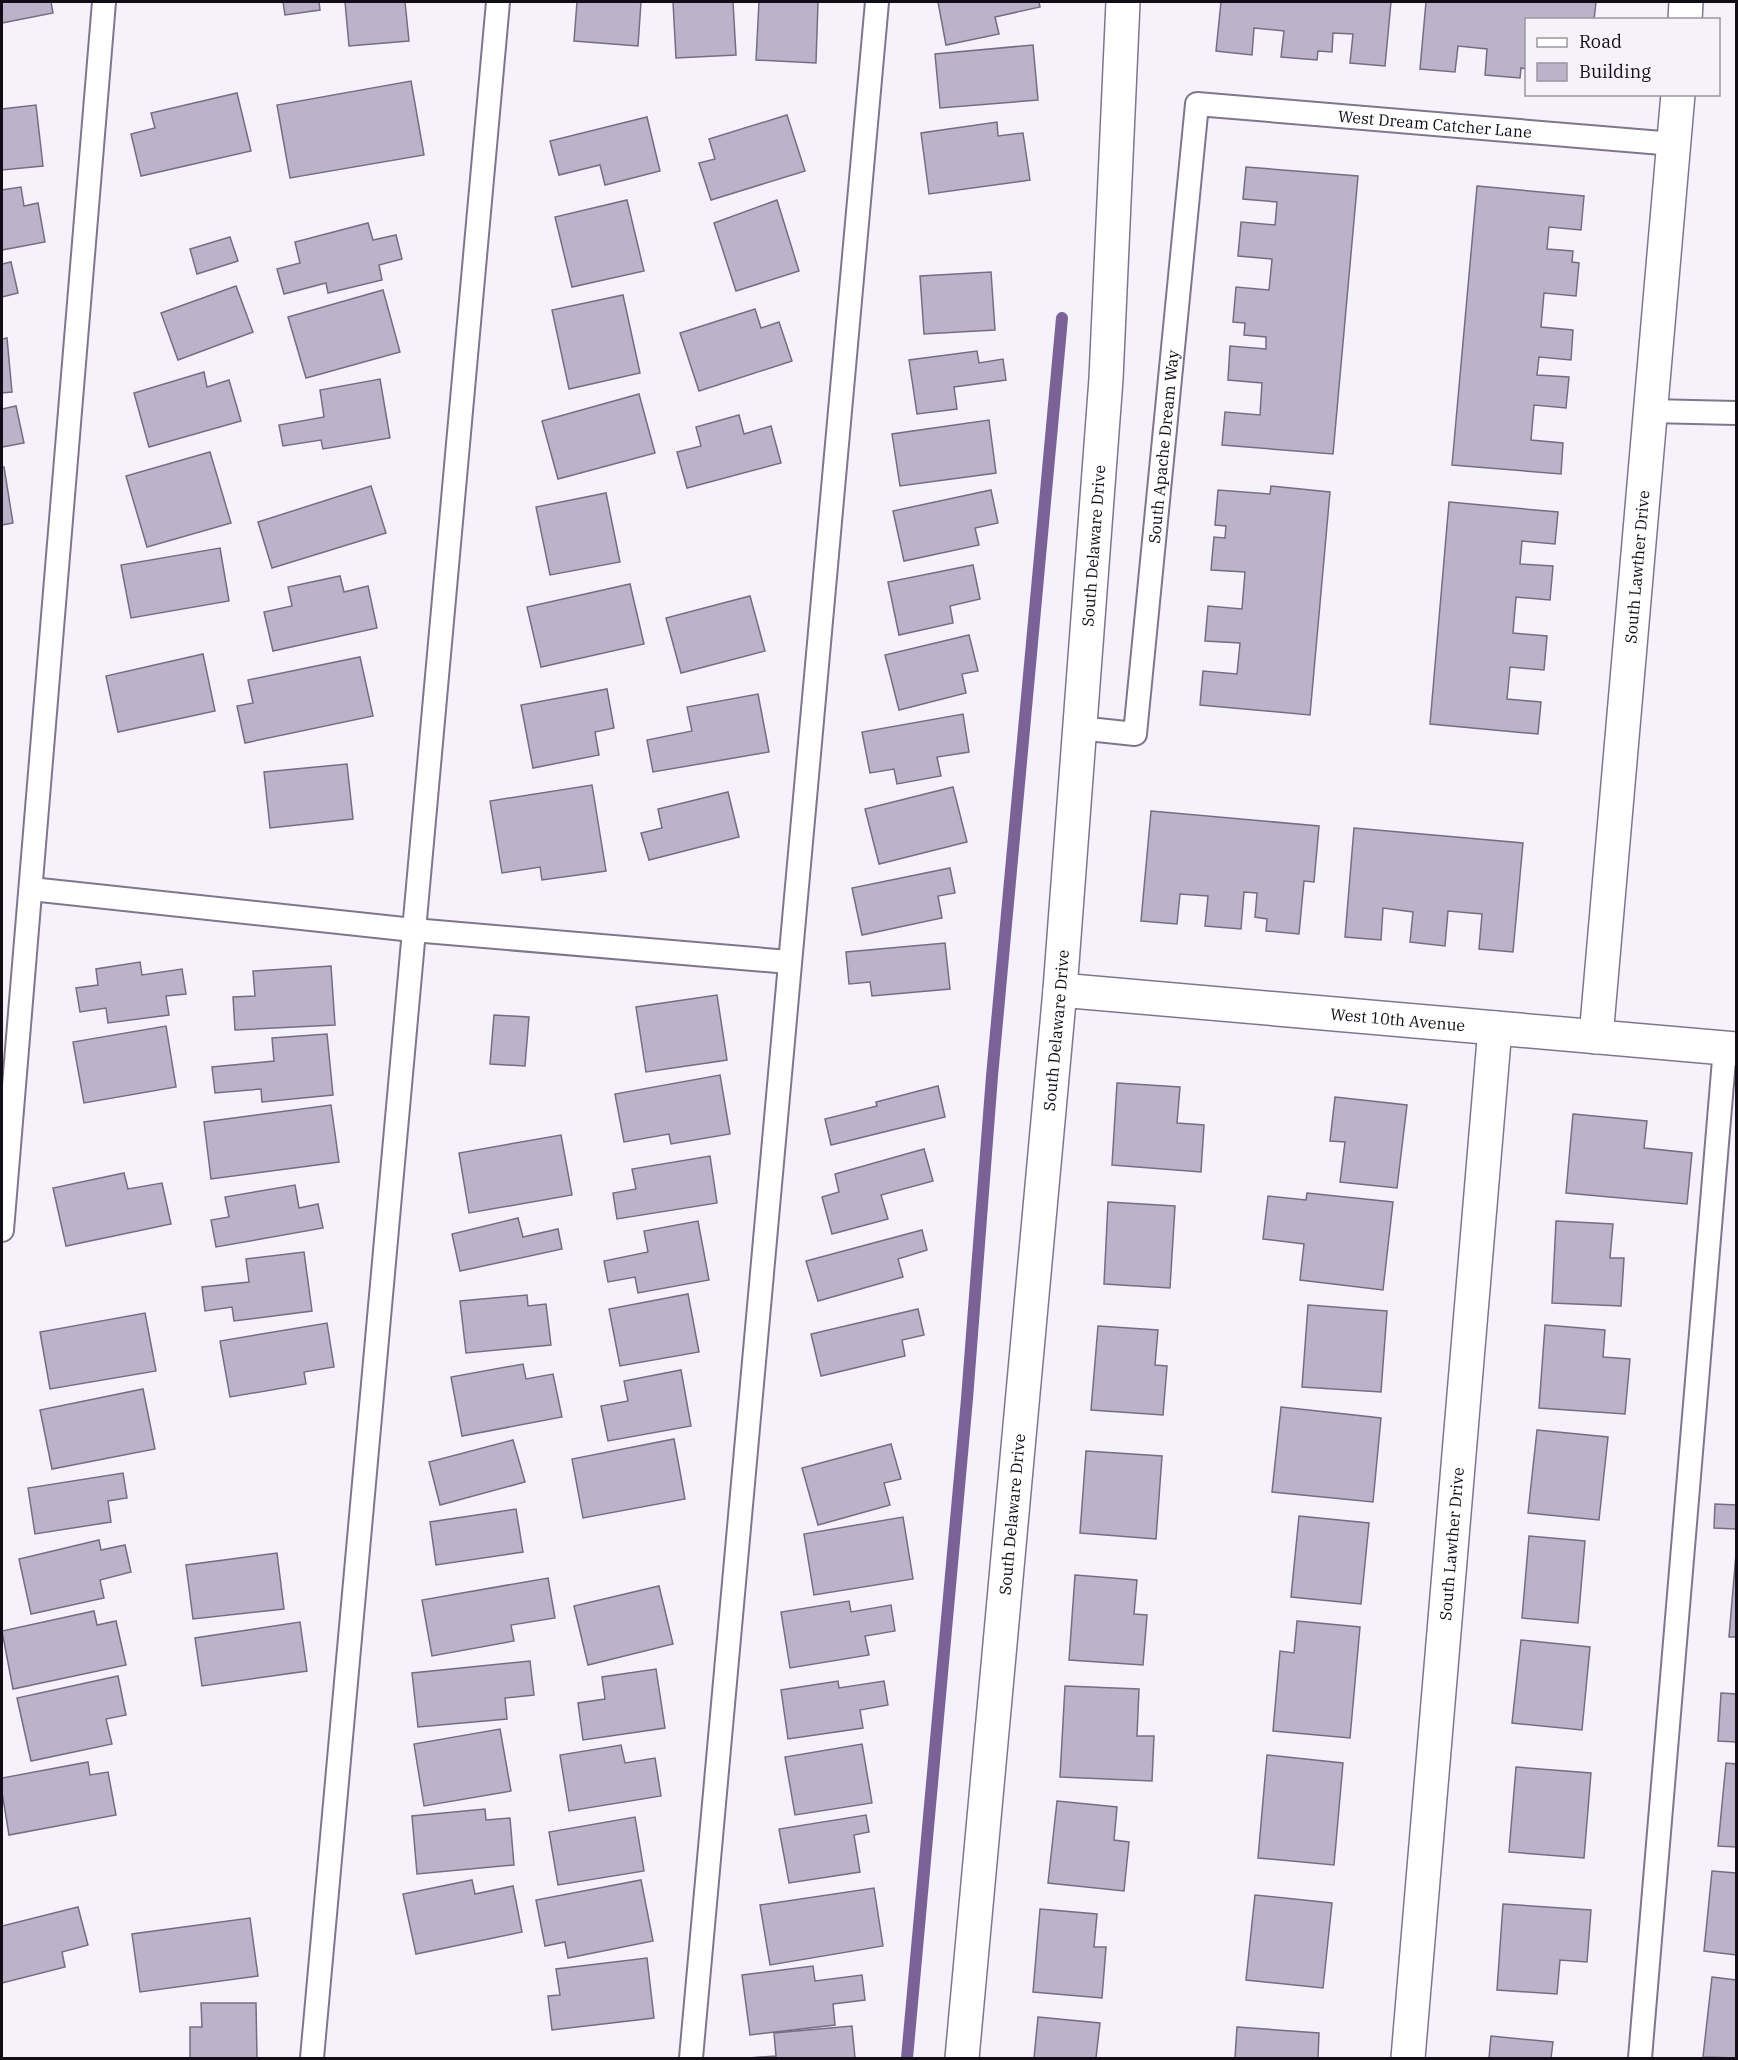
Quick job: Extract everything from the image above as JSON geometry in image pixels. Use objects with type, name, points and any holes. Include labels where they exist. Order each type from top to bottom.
[{"type":"street","name":"South Delaware Drive","points":[[962,2058],[1060,990],[1106,379],[1124,2]]},
{"type":"street","points":[[1685,18],[1686,2]]},
{"type":"street","name":"South Lawther Drive","points":[[1596,1037],[1678,96]]},
{"type":"street","name":"West 10th Avenue","points":[[1060,990],[1731,1049]]},
{"type":"street","name":"South Lawther Drive","points":[[1408,2058],[1495,1028]]},
{"type":"lane","points":[[2,1230],[104,2]]},
{"type":"lane","points":[[312,2058],[498,2]]},
{"type":"lane","points":[[691,2058],[877,2]]},
{"type":"lane","name":"South Apache Dream Way","points":[[1079,728],[1135,734],[1197,104]]},
{"type":"lane","name":"West Dream Catcher Lane","points":[[1197,104],[1674,144]]},
{"type":"lane","points":[[1650,411],[1737,413]]},
{"type":"lane","points":[[32,889],[413,930],[789,962]]},
{"type":"lane","points":[[1640,2058],[1731,1049]]},
{"type":"building","points":[[2,2],[51,2],[53,13],[2,23]]},
{"type":"building","points":[[283,2],[319,2],[320,10],[285,15]]},
{"type":"building","points":[[345,2],[405,2],[409,41],[349,46]]},
{"type":"building","points":[[577,2],[641,2],[638,46],[574,41]]},
{"type":"building","points":[[673,2],[733,2],[736,55],[676,58]]},
{"type":"building","points":[[759,2],[818,2],[816,63],[756,60]]},
{"type":"building","points":[[938,2],[1039,2],[1040,7],[995,17],[999,34],[946,45]]},
{"type":"building","points":[[1221,2],[1391,2],[1385,66],[1350,63],[1353,34],[1333,33],[1332,52],[1318,51],[1317,60],[1281,57],[1284,31],[1254,28],[1252,55],[1216,51]]},
{"type":"building","points":[[1426,2],[1596,2],[1594,18],[1525,18],[1525,69],[1521,68],[1520,78],[1485,75],[1487,49],[1458,46],[1455,72],[1420,69]]},
{"type":"building","points":[[1033,45],[1038,100],[940,108],[935,54]]},
{"type":"building","points":[[411,81],[424,155],[290,178],[277,105]]},
{"type":"building","points":[[237,93],[251,151],[141,176],[131,134],[155,128],[151,113]]},
{"type":"building","points":[[36,105],[43,166],[2,170],[2,109]]},
{"type":"building","points":[[787,115],[805,171],[711,200],[699,163],[715,159],[709,139]]},
{"type":"building","points":[[647,117],[660,171],[605,185],[600,165],[559,175],[550,141]]},
{"type":"building","points":[[997,122],[998,136],[1023,133],[1030,180],[929,194],[921,133]]},
{"type":"building","points":[[1246,167],[1358,176],[1333,454],[1222,445],[1225,412],[1260,415],[1262,383],[1228,380],[1230,346],[1266,349],[1266,337],[1244,335],[1245,323],[1233,322],[1236,287],[1269,290],[1272,259],[1238,256],[1241,222],[1275,225],[1277,202],[1243,199]]},
{"type":"building","points":[[1477,186],[1584,196],[1581,230],[1549,227],[1547,249],[1573,251],[1572,262],[1579,263],[1576,296],[1544,293],[1541,327],[1573,330],[1571,360],[1539,357],[1537,375],[1569,377],[1566,408],[1534,405],[1531,440],[1563,443],[1561,474],[1452,465]]},
{"type":"building","points":[[21,187],[24,206],[38,203],[45,242],[2,250],[2,190]]},
{"type":"building","points":[[627,200],[644,271],[572,287],[555,217]]},
{"type":"building","points":[[777,200],[799,271],[736,291],[714,223]]},
{"type":"building","points":[[368,223],[373,240],[396,235],[402,259],[379,265],[382,280],[328,293],[326,283],[284,294],[277,269],[300,263],[295,242]]},
{"type":"building","points":[[230,237],[238,261],[197,274],[190,249]]},
{"type":"building","points":[[11,262],[18,293],[2,297],[2,264]]},
{"type":"building","points":[[991,272],[995,330],[924,334],[920,276]]},
{"type":"building","points":[[236,286],[253,332],[178,360],[161,313]]},
{"type":"building","points":[[383,290],[400,352],[306,378],[288,317]]},
{"type":"building","points":[[623,295],[640,373],[569,389],[552,310]]},
{"type":"building","points":[[755,309],[761,328],[779,322],[792,361],[699,391],[680,333]]},
{"type":"building","points":[[7,338],[12,392],[2,393],[2,339]]},
{"type":"building","points":[[977,351],[979,363],[1003,359],[1006,380],[954,387],[957,409],[917,414],[909,360]]},
{"type":"building","points":[[204,372],[207,387],[229,380],[241,421],[149,447],[134,393]]},
{"type":"building","points":[[380,379],[390,438],[323,449],[321,440],[283,446],[279,425],[324,417],[320,390]]},
{"type":"building","points":[[639,394],[655,453],[558,479],[542,421]]},
{"type":"building","points":[[16,406],[24,443],[2,447],[2,409]]},
{"type":"building","points":[[739,415],[744,434],[771,426],[781,463],[687,488],[677,452],[701,446],[696,427]]},
{"type":"building","points":[[989,420],[996,473],[900,486],[892,434]]},
{"type":"building","points":[[210,452],[231,523],[147,547],[126,476]]},
{"type":"building","points":[[2,467],[4,467],[13,523],[2,525]]},
{"type":"building","points":[[371,486],[386,533],[272,568],[258,522]]},
{"type":"building","points":[[1271,486],[1330,492],[1310,715],[1200,705],[1203,671],[1237,674],[1240,643],[1205,641],[1208,606],[1242,609],[1245,572],[1211,570],[1214,537],[1225,538],[1226,526],[1215,525],[1218,490],[1270,494]]},
{"type":"building","points":[[991,490],[998,523],[975,528],[979,545],[904,561],[893,511]]},
{"type":"building","points":[[606,493],[620,562],[550,575],[536,507]]},
{"type":"building","points":[[1449,502],[1558,512],[1555,544],[1522,541],[1520,564],[1553,566],[1550,600],[1516,597],[1513,633],[1547,636],[1544,670],[1510,667],[1507,699],[1541,702],[1538,734],[1430,724]]},
{"type":"building","points":[[220,548],[229,601],[131,618],[121,565]]},
{"type":"building","points":[[973,565],[980,599],[950,606],[953,623],[899,635],[888,582]]},
{"type":"building","points":[[340,576],[344,592],[368,586],[377,628],[273,651],[264,612],[292,606],[288,587]]},
{"type":"building","points":[[630,584],[644,644],[541,667],[527,607]]},
{"type":"building","points":[[750,596],[765,651],[681,673],[666,618]]},
{"type":"building","points":[[969,635],[978,671],[962,674],[966,693],[899,710],[885,655]]},
{"type":"building","points":[[203,654],[215,711],[118,732],[106,676]]},
{"type":"building","points":[[360,657],[373,716],[245,743],[237,706],[253,703],[248,680]]},
{"type":"building","points":[[607,689],[614,728],[595,732],[599,755],[533,768],[521,705]]},
{"type":"building","points":[[758,694],[769,752],[653,772],[647,740],[692,731],[687,707]]},
{"type":"building","points":[[963,714],[969,752],[937,757],[941,776],[897,784],[894,769],[870,773],[862,732]]},
{"type":"building","points":[[347,764],[353,819],[270,828],[264,772]]},
{"type":"building","points":[[592,785],[606,871],[542,880],[540,867],[502,873],[490,801]]},
{"type":"building","points":[[953,787],[967,842],[879,864],[865,809]]},
{"type":"building","points":[[728,792],[739,837],[649,860],[641,833],[662,828],[658,809]]},
{"type":"building","points":[[1151,811],[1319,826],[1314,882],[1304,881],[1299,934],[1266,931],[1267,919],[1255,917],[1257,893],[1244,892],[1241,929],[1205,926],[1208,896],[1180,894],[1177,924],[1141,921]]},
{"type":"building","points":[[1354,828],[1523,843],[1513,952],[1479,949],[1482,914],[1448,911],[1445,946],[1410,942],[1413,912],[1383,908],[1381,940],[1345,937]]},
{"type":"building","points":[[950,868],[955,893],[938,896],[942,918],[862,935],[852,888]]},
{"type":"building","points":[[945,943],[950,989],[872,996],[870,982],[849,984],[846,952]]},
{"type":"building","points":[[140,962],[142,975],[182,969],[186,994],[166,996],[169,1015],[108,1023],[106,1008],[80,1012],[76,988],[98,985],[96,969]]},
{"type":"building","points":[[331,966],[335,1025],[235,1030],[233,997],[255,996],[253,971]]},
{"type":"building","points":[[717,995],[727,1060],[646,1072],[636,1007]]},
{"type":"building","points":[[494,1015],[529,1017],[525,1066],[490,1064]]},
{"type":"building","points":[[166,1026],[176,1087],[84,1103],[73,1042]]},
{"type":"building","points":[[327,1034],[333,1095],[262,1102],[261,1089],[215,1093],[212,1067],[274,1061],[272,1038]]},
{"type":"building","points":[[720,1075],[730,1134],[671,1144],[669,1134],[624,1142],[615,1094]]},
{"type":"building","points":[[1117,1083],[1180,1087],[1177,1123],[1204,1125],[1201,1172],[1112,1165]]},
{"type":"building","points":[[938,1086],[945,1117],[831,1145],[825,1119],[877,1106],[876,1102]]},
{"type":"building","points":[[1335,1097],[1407,1105],[1397,1188],[1340,1182],[1345,1142],[1330,1141]]},
{"type":"building","points":[[331,1105],[339,1162],[211,1179],[204,1122]]},
{"type":"building","points":[[1573,1114],[1647,1121],[1644,1148],[1692,1153],[1687,1204],[1566,1193]]},
{"type":"building","points":[[561,1135],[572,1195],[469,1213],[459,1153]]},
{"type":"building","points":[[924,1149],[933,1181],[881,1195],[888,1219],[832,1234],[822,1197],[839,1192],[835,1174]]},
{"type":"building","points":[[710,1156],[717,1203],[617,1219],[613,1193],[636,1189],[632,1169]]},
{"type":"building","points":[[124,1173],[128,1189],[162,1183],[171,1224],[66,1246],[53,1188]]},
{"type":"building","points":[[295,1185],[299,1208],[318,1204],[323,1228],[216,1247],[211,1220],[229,1217],[225,1197]]},
{"type":"building","points":[[1307,1193],[1393,1202],[1383,1290],[1300,1280],[1304,1244],[1263,1239],[1268,1196],[1306,1200]]},
{"type":"building","points":[[1108,1202],[1175,1206],[1170,1288],[1104,1284]]},
{"type":"building","points":[[518,1218],[523,1237],[558,1229],[562,1249],[460,1271],[452,1234]]},
{"type":"building","points":[[698,1221],[709,1280],[638,1293],[635,1277],[608,1282],[604,1261],[648,1252],[644,1231]]},
{"type":"building","points":[[1556,1221],[1613,1224],[1610,1258],[1624,1258],[1621,1306],[1552,1303]]},
{"type":"building","points":[[922,1230],[927,1250],[898,1259],[903,1277],[818,1301],[806,1261]]},
{"type":"building","points":[[304,1252],[312,1311],[234,1321],[232,1307],[205,1311],[202,1287],[249,1282],[246,1259]]},
{"type":"building","points":[[688,1294],[699,1352],[620,1366],[609,1309]]},
{"type":"building","points":[[527,1295],[528,1306],[546,1304],[551,1345],[466,1353],[460,1301]]},
{"type":"building","points":[[1308,1305],[1387,1311],[1381,1392],[1302,1387]]},
{"type":"building","points":[[918,1309],[924,1335],[902,1340],[905,1356],[821,1376],[811,1334]]},
{"type":"building","points":[[145,1313],[156,1371],[50,1389],[40,1332]]},
{"type":"building","points":[[327,1323],[334,1367],[304,1372],[306,1384],[230,1397],[220,1341]]},
{"type":"building","points":[[1545,1325],[1605,1330],[1603,1357],[1630,1359],[1625,1414],[1539,1408]]},
{"type":"building","points":[[1098,1326],[1158,1330],[1155,1365],[1167,1366],[1163,1415],[1091,1410]]},
{"type":"building","points":[[523,1364],[526,1379],[553,1374],[562,1417],[462,1436],[451,1377]]},
{"type":"building","points":[[681,1370],[691,1426],[608,1441],[601,1406],[628,1401],[624,1381]]},
{"type":"building","points":[[143,1389],[155,1449],[52,1469],[40,1410]]},
{"type":"building","points":[[1281,1407],[1381,1418],[1373,1502],[1272,1492]]},
{"type":"building","points":[[1537,1430],[1608,1437],[1599,1520],[1528,1513]]},
{"type":"building","points":[[674,1439],[685,1499],[583,1518],[572,1459]]},
{"type":"building","points":[[513,1440],[525,1482],[440,1505],[429,1462]]},
{"type":"building","points":[[891,1444],[901,1479],[884,1483],[890,1505],[818,1525],[802,1468]]},
{"type":"building","points":[[1086,1451],[1162,1456],[1156,1539],[1080,1533]]},
{"type":"building","points":[[123,1473],[127,1498],[108,1501],[111,1522],[35,1534],[28,1488]]},
{"type":"building","points":[[1715,1504],[1736,1505],[1736,1529],[1714,1528]]},
{"type":"building","points":[[516,1509],[523,1552],[436,1565],[430,1522]]},
{"type":"building","points":[[1299,1516],[1369,1523],[1361,1604],[1291,1597]]},
{"type":"building","points":[[903,1517],[913,1579],[814,1595],[804,1534]]},
{"type":"building","points":[[1529,1536],[1585,1541],[1578,1623],[1522,1618]]},
{"type":"building","points":[[99,1540],[101,1550],[125,1545],[131,1572],[100,1580],[104,1598],[31,1614],[19,1559]]},
{"type":"building","points":[[277,1553],[284,1609],[193,1619],[186,1565]]},
{"type":"building","points":[[1736,1554],[1736,1637],[1729,1637]]},
{"type":"building","points":[[1075,1575],[1137,1580],[1134,1614],[1147,1615],[1143,1665],[1069,1660]]},
{"type":"building","points":[[548,1578],[555,1618],[511,1625],[514,1641],[432,1656],[422,1600]]},
{"type":"building","points":[[659,1586],[673,1644],[588,1665],[574,1606]]},
{"type":"building","points":[[849,1601],[851,1612],[891,1605],[895,1631],[865,1636],[869,1655],[790,1668],[781,1612]]},
{"type":"building","points":[[94,1611],[97,1625],[116,1621],[126,1665],[13,1689],[2,1631]]},
{"type":"building","points":[[1297,1621],[1360,1627],[1350,1738],[1273,1731],[1280,1651],[1294,1653]]},
{"type":"building","points":[[300,1622],[307,1671],[202,1686],[195,1638]]},
{"type":"building","points":[[1521,1640],[1590,1647],[1582,1730],[1512,1723]]},
{"type":"building","points":[[530,1661],[534,1695],[505,1698],[507,1719],[418,1727],[412,1673]]},
{"type":"building","points":[[656,1669],[665,1728],[583,1740],[578,1703],[605,1699],[602,1677]]},
{"type":"building","points":[[118,1676],[126,1715],[106,1719],[112,1744],[31,1761],[17,1698]]},
{"type":"building","points":[[838,1681],[839,1688],[884,1681],[888,1705],[860,1710],[863,1728],[788,1739],[781,1690]]},
{"type":"building","points":[[1065,1686],[1139,1689],[1137,1736],[1154,1736],[1152,1781],[1060,1777]]},
{"type":"building","points":[[1721,1693],[1736,1694],[1736,1742],[1718,1741]]},
{"type":"building","points":[[500,1729],[511,1791],[424,1806],[414,1744]]},
{"type":"building","points":[[862,1744],[872,1803],[795,1815],[785,1757]]},
{"type":"building","points":[[621,1745],[625,1763],[655,1758],[661,1796],[569,1811],[560,1755]]},
{"type":"building","points":[[1267,1755],[1343,1763],[1334,1865],[1258,1858]]},
{"type":"building","points":[[88,1762],[90,1775],[108,1772],[116,1815],[9,1835],[2,1778]]},
{"type":"building","points":[[1726,1763],[1736,1764],[1736,1847],[1718,1846]]},
{"type":"building","points":[[1516,1767],[1591,1773],[1584,1858],[1509,1852]]},
{"type":"building","points":[[1057,1801],[1117,1807],[1114,1840],[1129,1842],[1124,1891],[1048,1883]]},
{"type":"building","points":[[485,1809],[486,1820],[510,1818],[514,1865],[417,1874],[412,1816]]},
{"type":"building","points":[[866,1815],[869,1832],[854,1835],[860,1872],[789,1883],[779,1829]]},
{"type":"building","points":[[635,1817],[644,1871],[558,1885],[549,1832]]},
{"type":"building","points":[[1712,1871],[1736,1873],[1736,1955],[1704,1951]]},
{"type":"building","points":[[472,1880],[475,1894],[513,1886],[522,1932],[416,1954],[403,1894]]},
{"type":"building","points":[[641,1880],[653,1941],[568,1958],[565,1942],[545,1946],[536,1900]]},
{"type":"building","points":[[874,1888],[883,1946],[770,1965],[760,1905]]},
{"type":"building","points":[[1255,1895],[1332,1903],[1323,1988],[1246,1980]]},
{"type":"building","points":[[1503,1904],[1591,1910],[1587,1962],[1560,1960],[1557,1994],[1497,1990]]},
{"type":"building","points":[[78,1907],[88,1945],[62,1952],[65,1967],[2,1983],[2,1926]]},
{"type":"building","points":[[1040,1909],[1097,1914],[1094,1947],[1106,1947],[1102,1998],[1033,1992]]},
{"type":"building","points":[[250,1918],[258,1976],[140,1992],[132,1934]]},
{"type":"building","points":[[647,1958],[654,2018],[552,2030],[548,1996],[560,1995],[556,1969]]},
{"type":"building","points":[[813,1966],[815,1981],[862,1975],[865,2000],[833,2004],[835,2025],[750,2035],[742,1975]]},
{"type":"building","points":[[1712,1977],[1736,1980],[1736,2058],[1703,2057]]},
{"type":"building","points":[[201,2003],[256,2003],[257,2058],[190,2058],[190,2027],[202,2027]]},
{"type":"building","points":[[1038,2017],[1100,2023],[1096,2058],[1034,2058]]},
{"type":"building","points":[[852,2026],[855,2058],[748,2058],[776,2056],[774,2033]]},
{"type":"building","points":[[1237,2027],[1319,2033],[1318,2058],[1235,2058]]},
{"type":"building","points":[[1491,2036],[1553,2042],[1551,2058],[1489,2058]]},
{"type":"waterway","points":[[907,2058],[967,1399],[992,1076],[1062,318]]}]
